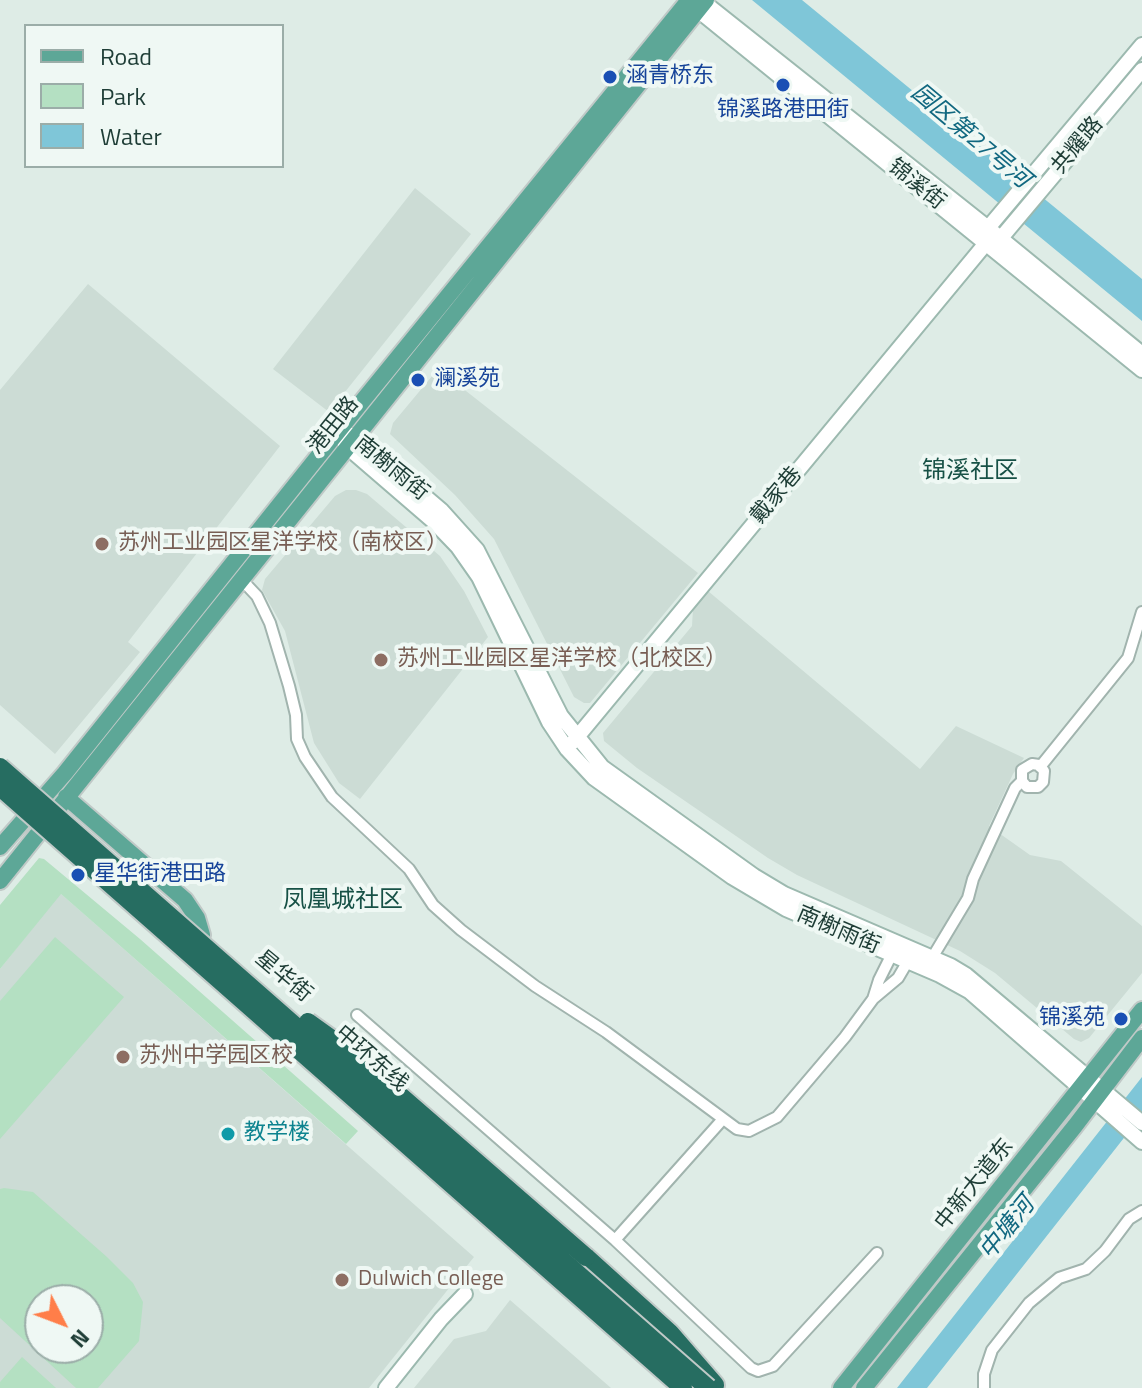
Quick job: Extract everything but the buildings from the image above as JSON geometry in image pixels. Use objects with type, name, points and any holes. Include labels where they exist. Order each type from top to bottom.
[{"type":"highway","name":"中环东线","points":[[0,767],[714,1387]]},
{"type":"highway","name":"中环东线","points":[[0,787],[683,1388]]},
{"type":"highway","points":[[224,962],[350,1052],[670,1333],[714,1387]]},
{"type":"main road","name":"锦溪街","points":[[699,2],[1142,354]]},
{"type":"main road","name":"港田路","points":[[3,835],[24,820],[44,797],[346,438],[699,2]]},
{"type":"main road","name":"共耀路","points":[[992,236],[1004,209],[1142,45]]},
{"type":"main road","name":"共耀路","points":[[992,236],[1016,220],[1142,70]]},
{"type":"main road","name":"锦溪街","points":[[992,236],[1142,370]]},
{"type":"main road","name":"戴家巷","points":[[572,743],[992,236]]},
{"type":"main road","name":"港田路","points":[[0,881],[241,579],[346,438]]},
{"type":"main road","name":"南榭雨街","points":[[346,438],[458,547],[479,577],[549,722],[572,743],[624,785],[754,876],[828,915],[951,966],[983,987],[1138,1129]]},
{"type":"main road","name":"南榭雨街","points":[[572,743],[606,788],[732,877],[786,909],[908,961],[969,991],[1085,1082]]},
{"type":"main road","points":[[0,758],[44,797],[62,803]]},
{"type":"main road","points":[[0,798],[671,1388]]},
{"type":"main road","name":"星华街","points":[[62,803],[185,900],[197,918],[202,935],[345,1058],[714,1387]]},
{"type":"main road","name":"中新大道东","points":[[841,1388],[1142,1010]]},
{"type":"main road","name":"中新大道东","points":[[864,1388],[1142,1038]]},
{"type":"main road","points":[[386,1388],[465,1294]]},
{"type":"street","points":[[241,579],[257,596],[270,623],[296,715],[297,739],[305,757],[332,797],[409,869],[433,905],[461,930],[737,1129],[749,1131],[777,1117],[873,999],[898,978],[908,961]]},
{"type":"street","points":[[1040,767],[1128,658],[1142,612]]},
{"type":"street","points":[[1032,764],[1040,767],[1045,775],[1041,785],[1030,788],[1022,781],[1021,774],[1025,767],[1032,764]]},
{"type":"street","points":[[932,958],[968,898],[973,879],[1015,788],[1022,781]]},
{"type":"street","points":[[873,999],[892,954]]},
{"type":"street","points":[[357,1015],[615,1240],[751,1368],[758,1371],[773,1366],[877,1253]]},
{"type":"street","points":[[615,1240],[723,1119]]},
{"type":"street","points":[[984,1388],[984,1374],[992,1350],[1029,1303],[1059,1278],[1086,1269],[1105,1251],[1129,1219],[1142,1211]]},
{"type":"shaded area","points":[[415,188],[471,234],[329,412],[273,369]]},
{"type":"shaded area","name":"苏州工业园区星洋学校（南校区）","points":[[88,284],[280,446],[128,642],[140,652],[55,754],[0,705],[0,390]]},
{"type":"shaded area","points":[[438,369],[698,573],[590,703],[574,697],[494,539],[455,495],[390,434],[393,423]]},
{"type":"shaded area","name":"苏州工业园区星洋学校（北校区）","points":[[346,490],[367,494],[440,556],[464,591],[488,637],[360,799],[339,783],[314,743],[285,631],[262,590],[265,579],[335,496]]},
{"type":"shaded area","points":[[708,591],[920,769],[956,726],[1024,758],[1013,774],[989,826],[1030,855],[1061,861],[1142,926],[1142,973],[1089,1038],[1081,1042],[1074,1039],[995,973],[960,951],[797,875],[768,858],[637,768],[604,741],[603,733],[692,626],[693,609]]},
{"type":"shaded area","name":"苏州中学园区校","points":[[60,893],[474,1257],[369,1388],[0,1388],[0,969]]},
{"type":"shaded area","name":"Dulwich College","points":[[510,1300],[611,1388],[414,1388],[454,1339],[486,1331]]},
{"type":"green space","points":[[39,858],[140,939],[358,1131],[346,1144],[61,894],[0,969],[0,905]]},
{"type":"green space","points":[[55,937],[124,997],[0,1139],[0,1001]]},
{"type":"green space","points":[[4,1188],[33,1192],[133,1283],[143,1302],[139,1341],[98,1388],[76,1388],[50,1364],[104,1364],[104,1284],[24,1284],[24,1340],[0,1318],[0,1189]]},
{"type":"green space","points":[[22,1357],[24,1364],[30,1364],[56,1388],[0,1388],[0,1382]]},
{"type":"water","points":[[752,0],[802,0],[1142,279],[1142,321]]},
{"type":"water","points":[[1142,1077],[1142,1115],[927,1388],[897,1388]]},
{"type":"place","name":"涵青桥东","points":[[610,77]]},
{"type":"place","name":"锦溪路港田街","points":[[783,85]]},
{"type":"place","name":"澜溪苑","points":[[418,380]]},
{"type":"place","name":"苏州工业园区星洋学校（南校区）","points":[[102,544]]},
{"type":"place","name":"苏州工业园区星洋学校（北校区）","points":[[381,660]]},
{"type":"place","name":"星华街港田路","points":[[78,875]]},
{"type":"place","name":"锦溪苑","points":[[1121,1019]]},
{"type":"place","name":"苏州中学园区校","points":[[123,1057]]},
{"type":"place","name":"教学楼","points":[[228,1134]]},
{"type":"place","name":"Dulwich College","points":[[342,1280]]},
{"type":"district","name":"锦溪社区","points":[[970,472]]},
{"type":"district","name":"凤凰城社区","points":[[343,901]]},
{"type":"water label","name":"园区第27号河","points":[[970,137]]},
{"type":"water label","name":"中塘河","points":[[1008,1229]]}]
